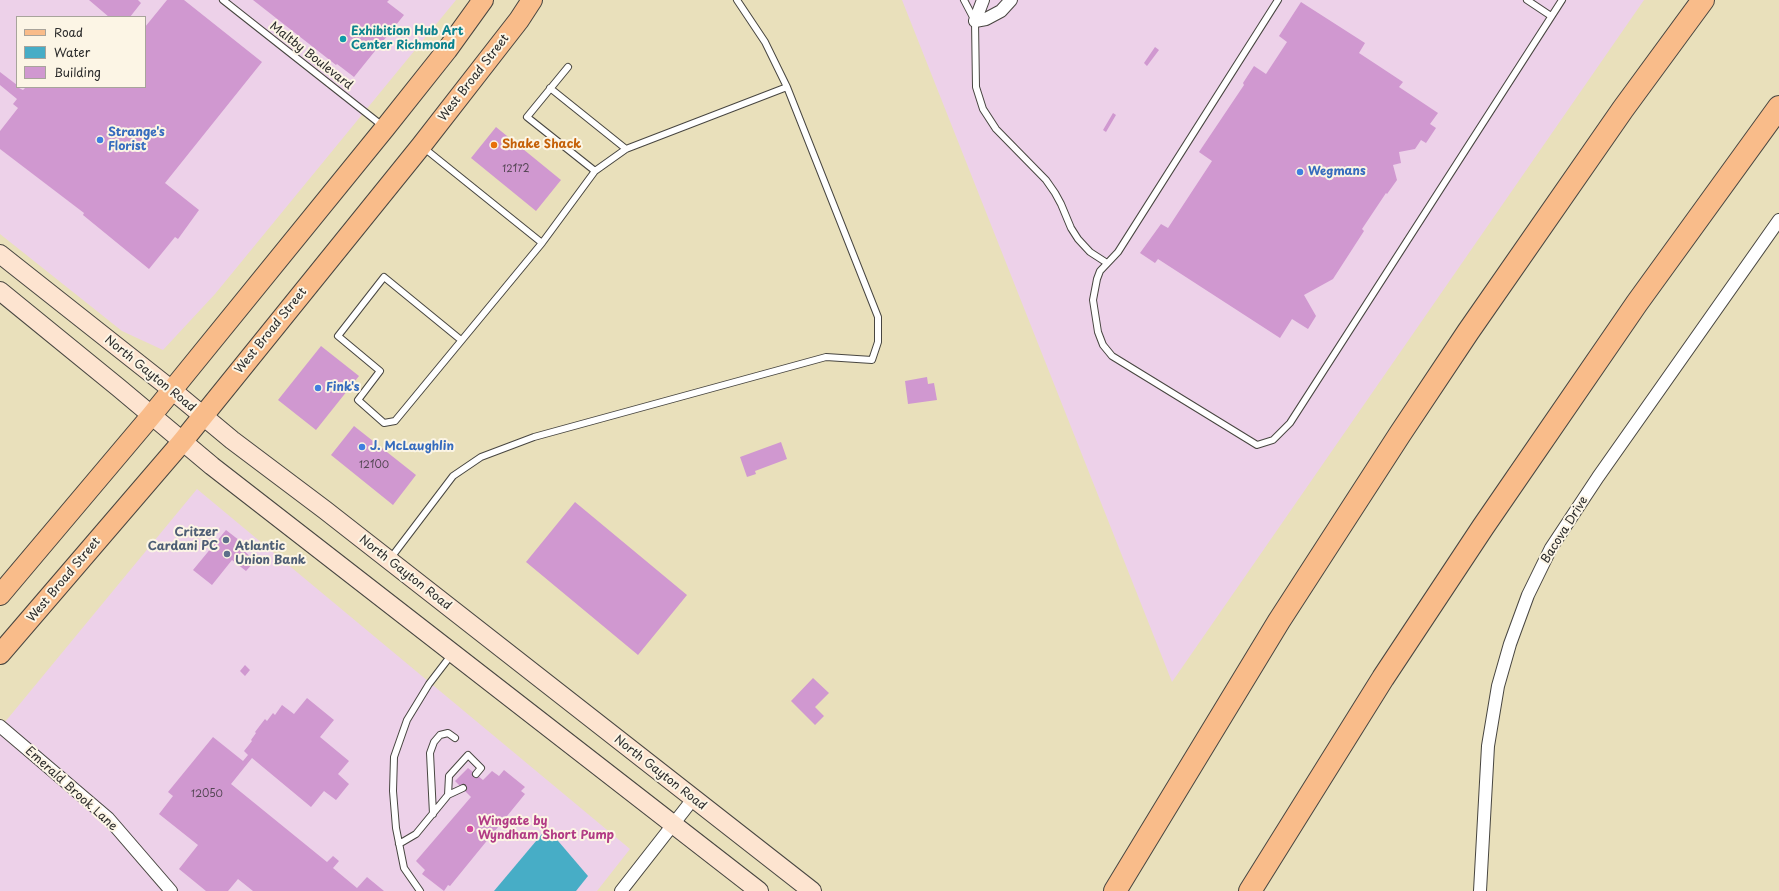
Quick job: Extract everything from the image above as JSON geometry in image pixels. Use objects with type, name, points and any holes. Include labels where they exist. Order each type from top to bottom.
[{"type":"highway","points":[[1115,891],[1279,621],[1400,434],[1468,332],[1614,122],[1703,0]]},
{"type":"highway","points":[[1250,891],[1384,678],[1492,514],[1633,309],[1779,107]]},
{"type":"main road","points":[[0,595],[151,416],[385,128],[447,50],[483,0]]},
{"type":"main road","name":"West Broad Street","points":[[0,654],[182,442],[421,146],[519,20],[532,0]]},
{"type":"main road","name":"North Gayton Road","points":[[0,254],[203,416],[812,891]]},
{"type":"main road","points":[[0,291],[119,388],[182,442],[760,891]]},
{"type":"street","points":[[975,21],[983,0]]},
{"type":"street","points":[[975,21],[1001,11],[1011,0]]},
{"type":"street","name":"Bacova Drive","points":[[1480,891],[1482,831],[1488,746],[1498,686],[1510,644],[1528,595],[1551,548],[1598,478],[1779,220]]},
{"type":"street","name":"Emerald Brook Lane","points":[[0,726],[108,818],[171,891]]},
{"type":"street","points":[[621,891],[694,799]]},
{"type":"lane","name":"Maltby Boulevard","points":[[223,0],[385,128]]},
{"type":"lane","points":[[389,561],[453,476],[481,457],[534,438],[826,357],[872,360],[878,342],[878,317],[787,87],[765,42],[737,0]]},
{"type":"lane","points":[[964,0],[975,21],[976,87],[983,110],[996,129],[1046,180],[1061,204],[1071,228],[1078,239],[1090,252],[1107,263]]},
{"type":"lane","points":[[1278,0],[1118,252],[1100,271],[1093,300],[1094,315],[1100,339],[1112,356],[1257,445],[1273,440],[1282,432],[1296,414],[1562,0]]},
{"type":"lane","points":[[1527,0],[1551,16]]},
{"type":"lane","points":[[568,67],[527,117],[595,171]]},
{"type":"lane","points":[[461,340],[384,277],[338,336],[380,371],[358,400],[384,422],[395,422],[542,243],[595,171],[626,149],[787,87]]},
{"type":"lane","points":[[550,88],[626,149]]},
{"type":"lane","points":[[421,146],[542,243]]},
{"type":"lane","points":[[420,891],[404,868],[399,844],[393,791],[394,757],[408,720],[429,684],[452,653]]},
{"type":"lane","points":[[433,814],[430,753],[434,742],[440,735],[448,733],[455,738]]},
{"type":"lane","points":[[448,795],[449,776],[468,755],[481,768],[476,774]]},
{"type":"lane","points":[[399,844],[416,834],[448,795],[463,788]]},
{"type":"shaded area","points":[[0,0],[456,0],[215,294],[163,350],[122,331],[0,234]]},
{"type":"shaded area","points":[[902,0],[1644,0],[1172,682]]},
{"type":"shaded area","points":[[197,489],[630,849],[597,891],[0,891],[0,728]]},
{"type":"water","points":[[547,828],[588,876],[576,891],[494,891]]},
{"type":"building","points":[[89,0],[138,0],[141,3],[131,16],[108,16]]},
{"type":"building","name":"Strange's Florist","points":[[167,0],[184,0],[262,62],[165,183],[199,210],[178,239],[175,237],[149,269],[83,215],[84,213],[0,149],[0,131],[18,108],[13,104],[17,99],[0,85],[0,72],[16,84],[16,88],[23,90],[25,88],[146,88],[146,26]]},
{"type":"building","name":"Exhibition Hub Art Center Richmond","points":[[253,0],[389,0],[387,2],[404,15],[354,77],[337,64],[336,65]]},
{"type":"building","name":"Wegmans","points":[[1301,2],[1365,43],[1359,53],[1403,82],[1399,87],[1438,113],[1430,124],[1436,128],[1426,143],[1421,140],[1415,149],[1399,152],[1401,163],[1393,165],[1397,180],[1387,194],[1386,193],[1362,229],[1364,231],[1333,279],[1304,295],[1316,316],[1308,329],[1292,319],[1280,338],[1158,259],[1155,263],[1140,253],[1161,224],[1168,228],[1212,161],[1199,152],[1244,85],[1243,83],[1254,66],[1266,74],[1287,42],[1279,36]]},
{"type":"building","points":[[1155,47],[1159,50],[1147,66],[1144,63]]},
{"type":"building","points":[[1113,113],[1116,115],[1106,132],[1103,130]]},
{"type":"building","points":[[496,127],[561,180],[536,211],[471,158]]},
{"type":"building","name":"Fink's","points":[[321,346],[359,376],[316,430],[278,400]]},
{"type":"building","points":[[927,377],[928,384],[934,383],[937,400],[908,404],[905,381]]},
{"type":"building","points":[[354,426],[416,475],[393,505],[331,455]]},
{"type":"building","points":[[781,442],[787,459],[755,471],[756,474],[747,477],[740,457]]},
{"type":"building","points":[[575,502],[687,595],[638,655],[526,562]]},
{"type":"building","name":"Atlantic Union Bank","points":[[226,530],[244,544],[241,548],[255,561],[246,571],[232,560],[212,585],[193,570]]},
{"type":"building","points":[[245,665],[250,670],[245,676],[240,671]]},
{"type":"building","points":[[813,678],[829,693],[815,707],[824,716],[815,725],[791,701]]},
{"type":"building","points":[[307,698],[334,720],[320,737],[349,761],[338,774],[349,784],[336,800],[324,791],[311,807],[252,758],[231,784],[327,862],[333,856],[339,861],[333,868],[357,888],[367,877],[384,891],[253,891],[238,879],[228,891],[206,891],[179,869],[198,845],[159,814],[173,796],[168,792],[213,737],[243,761],[248,755],[244,751],[252,741],[251,740],[256,733],[255,732],[265,719],[267,721],[273,713],[275,715],[282,705],[294,714]]},
{"type":"building","name":"Wingate by Wyndham Short Pump","points":[[468,768],[483,780],[492,771],[499,776],[504,770],[525,787],[521,791],[525,794],[450,886],[448,885],[444,891],[422,874],[425,870],[416,861],[471,797],[455,781]]},
{"type":"place","name":"Exhibition Hub Art Center Richmond","points":[[343,39]]},
{"type":"place","name":"Strange's Florist","points":[[100,140]]},
{"type":"place","name":"Shake Shack","points":[[494,145]]},
{"type":"place","name":"Wegmans","points":[[1300,172]]},
{"type":"place","name":"Fink's","points":[[318,388]]},
{"type":"place","name":"J. McLaughlin","points":[[362,447]]},
{"type":"place","name":"Critzer Cardani PC","points":[[226,540]]},
{"type":"place","name":"Atlantic Union Bank","points":[[227,554]]},
{"type":"place","name":"Wingate by Wyndham Short Pump","points":[[470,829]]}]
